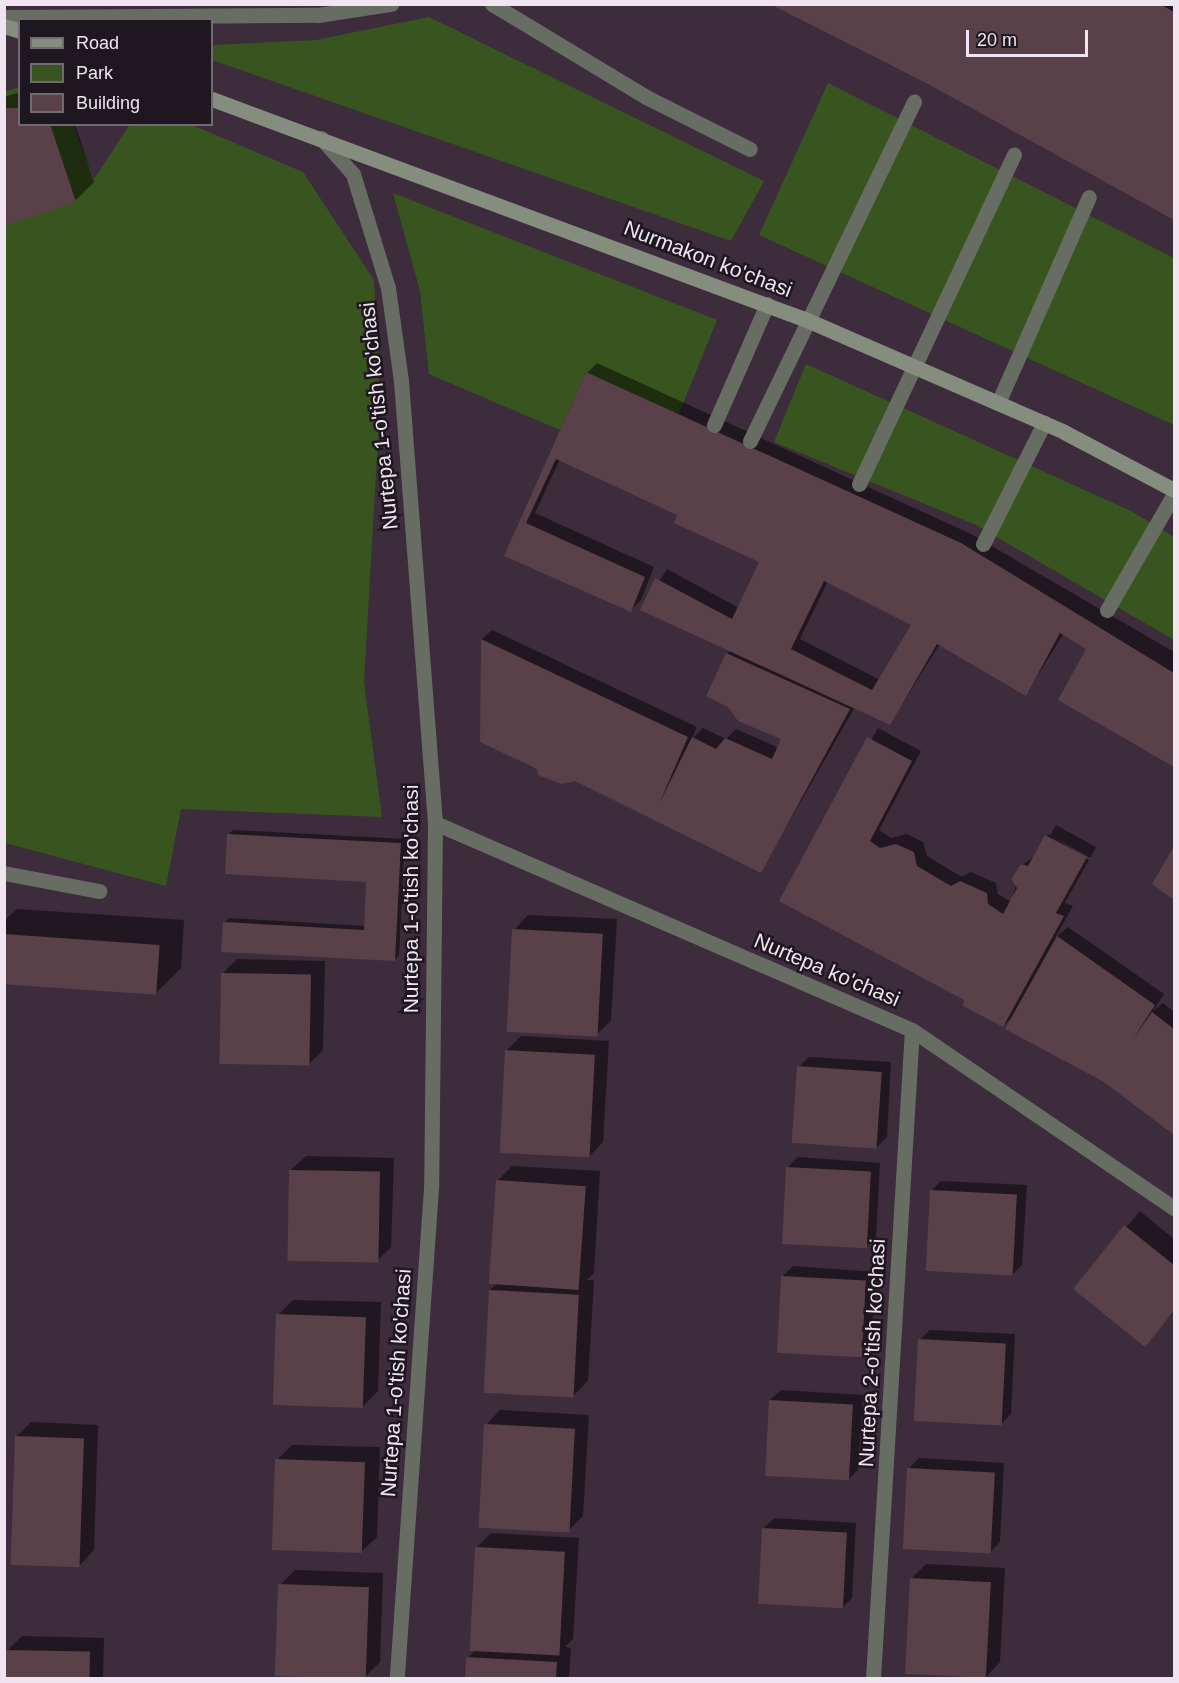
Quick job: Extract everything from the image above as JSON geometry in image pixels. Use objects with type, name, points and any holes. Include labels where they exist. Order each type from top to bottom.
[{"type":"street","points":[[4,17],[318,15],[391,4]]},
{"type":"street","points":[[492,4],[646,97],[750,149]]},
{"type":"street","name":"Nurmakon ko'chasi","points":[[213,99],[807,320],[1044,423],[1174,492]]},
{"type":"street","points":[[750,441],[914,101]]},
{"type":"street","name":"Nurtepa 1-o'tish ko'chasi","points":[[321,138],[353,174],[388,288],[401,381],[435,823],[431,1188],[397,1678]]},
{"type":"street","points":[[859,484],[1014,155]]},
{"type":"street","points":[[998,403],[1089,197]]},
{"type":"street","points":[[714,425],[767,304]]},
{"type":"street","points":[[982,544],[1044,423]]},
{"type":"street","points":[[1107,610],[1174,492]]},
{"type":"street","name":"Nurtepa ko'chasi","points":[[435,823],[912,1030],[1174,1208]]},
{"type":"street","points":[[4,873],[99,891]]},
{"type":"street","name":"Nurtepa 2-o'tish ko'chasi","points":[[873,1678],[912,1030]]},
{"type":"green space","points":[[429,17],[764,181],[731,241],[213,60],[213,45],[316,40]]},
{"type":"green space","points":[[828,83],[1174,258],[1174,425],[759,235]]},
{"type":"green space","points":[[18,87],[18,126],[73,126],[94,179],[129,126],[194,126],[303,172],[374,280],[380,404],[364,682],[382,817],[181,809],[166,886],[5,843],[4,92]]},
{"type":"green space","points":[[393,193],[717,320],[678,416],[586,372],[560,430],[429,374],[420,291]]},
{"type":"green space","points":[[806,364],[1131,511],[1174,537],[1174,640],[976,525],[774,442]]},
{"type":"building","points":[[770,4],[1160,4],[1174,12],[1174,220],[928,84]]},
{"type":"building","points":[[4,108],[18,108],[18,126],[51,126],[76,202],[4,226]]},
{"type":"building","points":[[586,372],[961,543],[1174,673],[1174,767],[1058,700],[1086,649],[1060,633],[1026,696],[937,644],[890,725],[640,610],[655,578],[732,619],[759,562],[674,523],[677,515],[556,459],[526,523],[645,577],[631,612],[504,556]],"holes":[[[824,581],[911,625],[872,690],[791,649]]]},
{"type":"building","points":[[481,639],[688,737],[659,804],[692,737],[716,749],[725,738],[772,759],[781,739],[738,721],[728,707],[706,696],[726,653],[850,709],[761,873],[575,781],[562,784],[538,775],[537,769],[480,742]]},
{"type":"building","points":[[867,737],[912,761],[870,841],[880,848],[896,844],[914,852],[917,866],[951,886],[960,881],[987,893],[988,904],[1003,914],[1017,888],[1011,879],[1021,864],[1028,866],[1045,835],[1087,857],[1056,913],[1064,916],[1003,1027],[963,1006],[964,1000],[779,901]]},
{"type":"building","points":[[227,834],[401,843],[395,961],[221,952],[223,922],[364,930],[366,882],[225,874]]},
{"type":"building","points":[[1174,846],[1174,900],[1152,884]]},
{"type":"building","points":[[512,929],[603,934],[597,1037],[507,1032]]},
{"type":"building","points":[[4,934],[160,945],[156,995],[4,984]]},
{"type":"building","points":[[1057,936],[1155,1005],[1133,1039],[1152,1012],[1174,1029],[1174,1135],[1104,1082],[1005,1029]]},
{"type":"building","points":[[221,973],[311,975],[309,1066],[219,1064]]},
{"type":"building","points":[[505,1050],[595,1055],[589,1158],[500,1153]]},
{"type":"building","points":[[797,1066],[882,1072],[876,1149],[792,1143]]},
{"type":"building","points":[[786,1167],[871,1171],[867,1248],[782,1244]]},
{"type":"building","points":[[289,1170],[380,1172],[378,1263],[287,1261]]},
{"type":"building","points":[[496,1180],[586,1186],[579,1290],[489,1284]]},
{"type":"building","points":[[930,1190],[1017,1195],[1013,1275],[926,1271]]},
{"type":"building","points":[[1124,1225],[1174,1265],[1174,1311],[1145,1347],[1073,1289]]},
{"type":"building","points":[[781,1276],[866,1280],[862,1357],[777,1353]]},
{"type":"building","points":[[489,1290],[579,1295],[573,1398],[484,1393]]},
{"type":"building","points":[[276,1314],[366,1317],[363,1408],[273,1405]]},
{"type":"building","points":[[918,1339],[1006,1344],[1002,1425],[914,1421]]},
{"type":"building","points":[[769,1400],[853,1404],[849,1480],[765,1476]]},
{"type":"building","points":[[484,1424],[575,1429],[569,1533],[479,1528]]},
{"type":"building","points":[[15,1436],[84,1438],[79,1567],[10,1565]]},
{"type":"building","points":[[275,1459],[365,1462],[362,1553],[272,1550]]},
{"type":"building","points":[[907,1468],[995,1473],[991,1553],[903,1549]]},
{"type":"building","points":[[762,1528],[847,1532],[843,1608],[758,1604]]},
{"type":"building","points":[[475,1547],[565,1552],[559,1656],[470,1651]]},
{"type":"building","points":[[910,1578],[991,1582],[986,1678],[905,1674]]},
{"type":"building","points":[[278,1584],[369,1587],[366,1678],[275,1676]]},
{"type":"building","points":[[6,1650],[90,1651],[90,1678],[6,1678]]},
{"type":"building","points":[[466,1657],[557,1662],[556,1678],[465,1678]]}]
